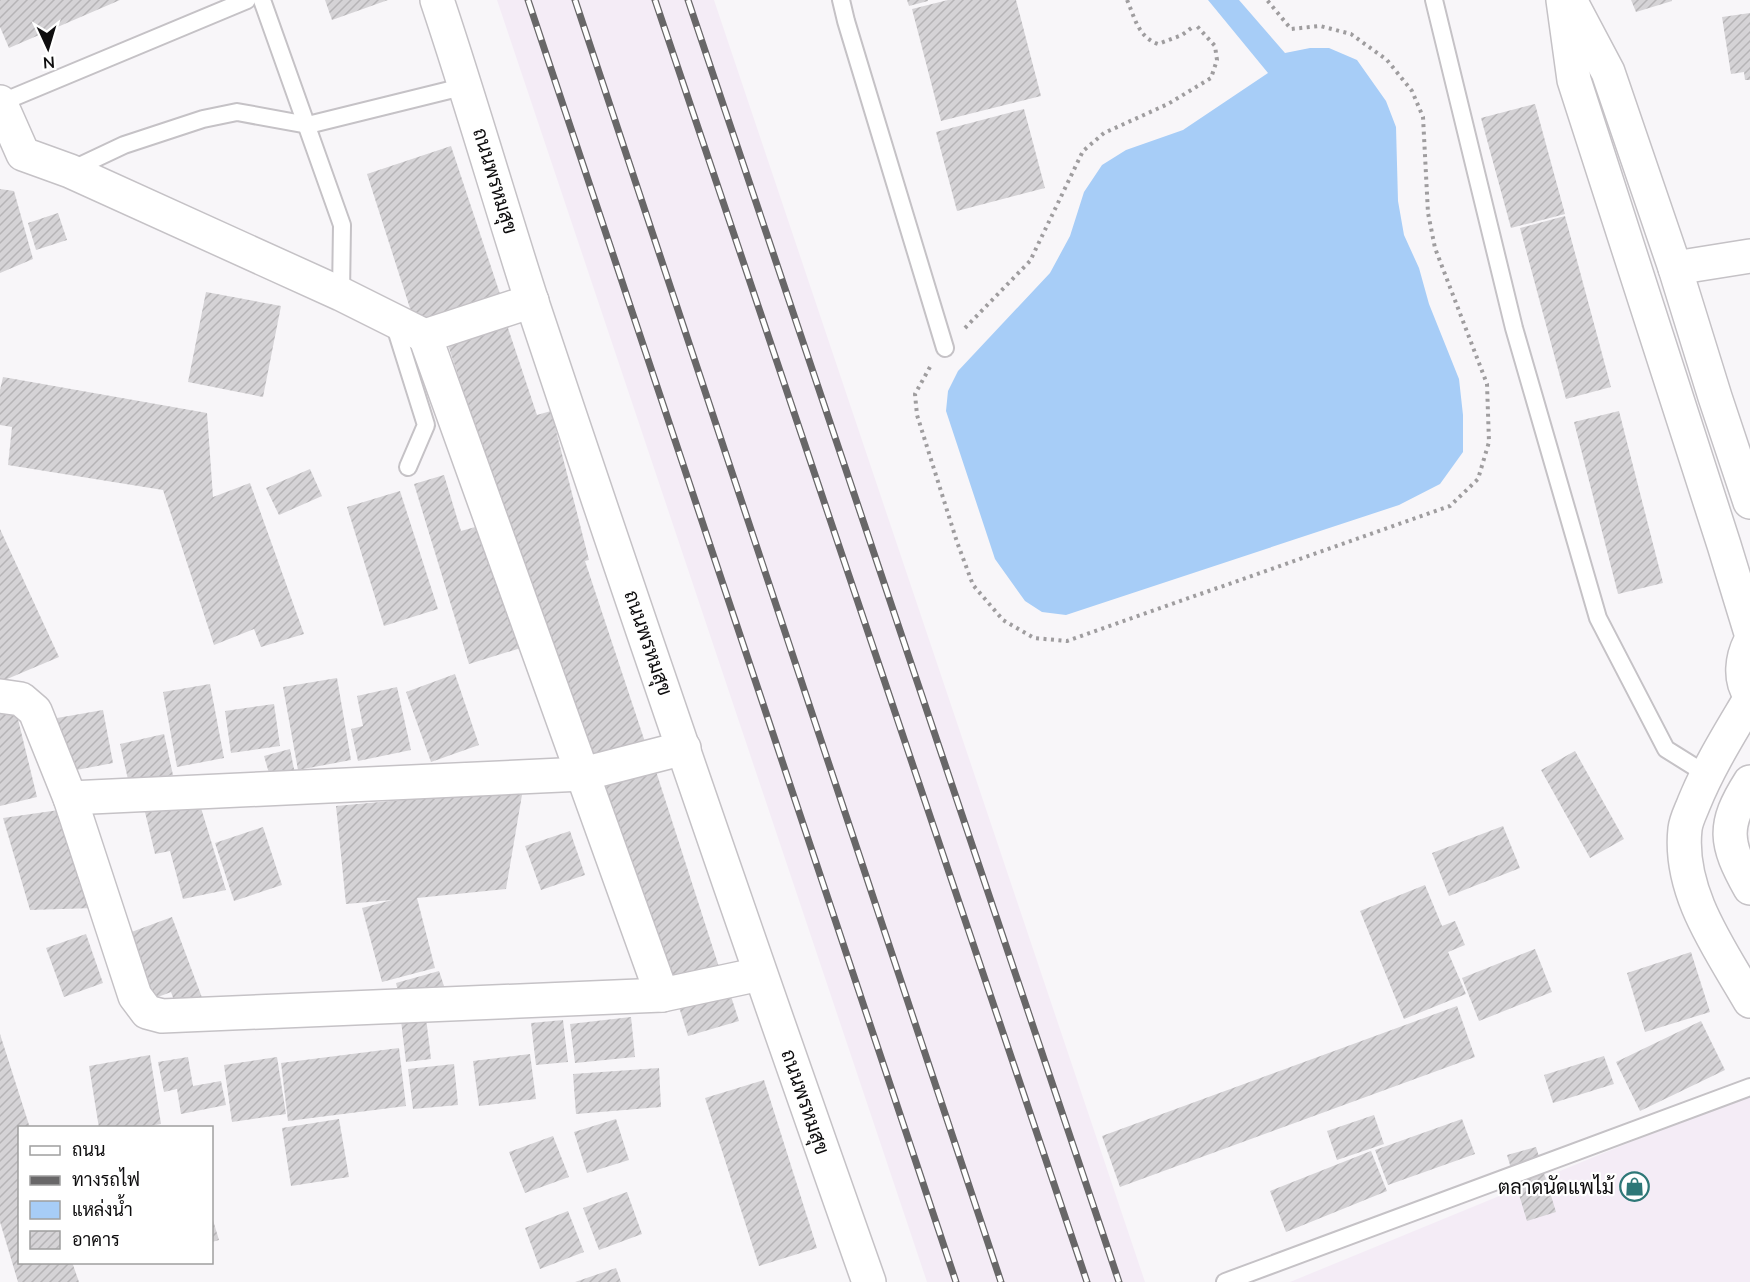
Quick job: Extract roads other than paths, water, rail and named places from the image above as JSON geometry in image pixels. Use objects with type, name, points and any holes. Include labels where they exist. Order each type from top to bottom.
[{"type":"street","name":"ถนนพรหมสุข","points":[[436,0],[466,86],[532,301],[760,974],[869,1282]]},
{"type":"street","points":[[1563,0],[1574,80],[1750,630]]},
{"type":"street","points":[[1570,0],[1608,72],[1675,268],[1740,443],[1750,502]]},
{"type":"street","points":[[0,102],[23,154],[70,171],[341,294],[425,336],[662,995]]},
{"type":"street","points":[[1675,268],[1750,256]]},
{"type":"street","points":[[425,336],[532,301]]},
{"type":"street","points":[[1750,642],[1745,653],[1743,672],[1750,697],[1706,774],[1685,827],[1685,850],[1689,885],[1709,929],[1750,1001]]},
{"type":"street","points":[[0,696],[21,699],[34,711],[70,798],[135,996],[147,1012],[162,1016],[662,995],[760,974]]},
{"type":"street","points":[[70,798],[583,774],[684,748]]},
{"type":"street","points":[[1750,782],[1738,801],[1729,831],[1736,862],[1750,888]]},
{"type":"lane","points":[[0,102],[247,0]]},
{"type":"lane","points":[[262,0],[342,225],[341,294]]},
{"type":"lane","points":[[841,0],[945,348]]},
{"type":"lane","points":[[1434,0],[1514,328],[1599,618],[1666,749],[1706,774]]},
{"type":"lane","points":[[70,171],[124,145],[202,119],[237,112],[308,125],[466,86]]},
{"type":"lane","points":[[393,319],[426,425],[408,467]]},
{"type":"lane","points":[[1225,1282],[1750,1087]]},
{"type":"water","points":[[1208,0],[1239,0],[1285,53],[1310,48],[1329,48],[1357,60],[1386,101],[1396,127],[1398,201],[1404,235],[1419,268],[1429,304],[1459,379],[1463,415],[1463,452],[1440,484],[1399,505],[1066,615],[1042,612],[1025,601],[995,559],[946,411],[948,391],[958,371],[1050,273],[1070,236],[1084,192],[1102,165],[1126,150],[1183,130],[1268,73]]},
{"type":"railway","points":[[528,0],[956,1282]]},
{"type":"railway","points":[[575,0],[1001,1282]]},
{"type":"railway","points":[[655,0],[1087,1282]]},
{"type":"railway","points":[[688,0],[1119,1282]]},
{"type":"place","name":"ตลาดนัดแพไม้","points":[[1635,1187]]}]
